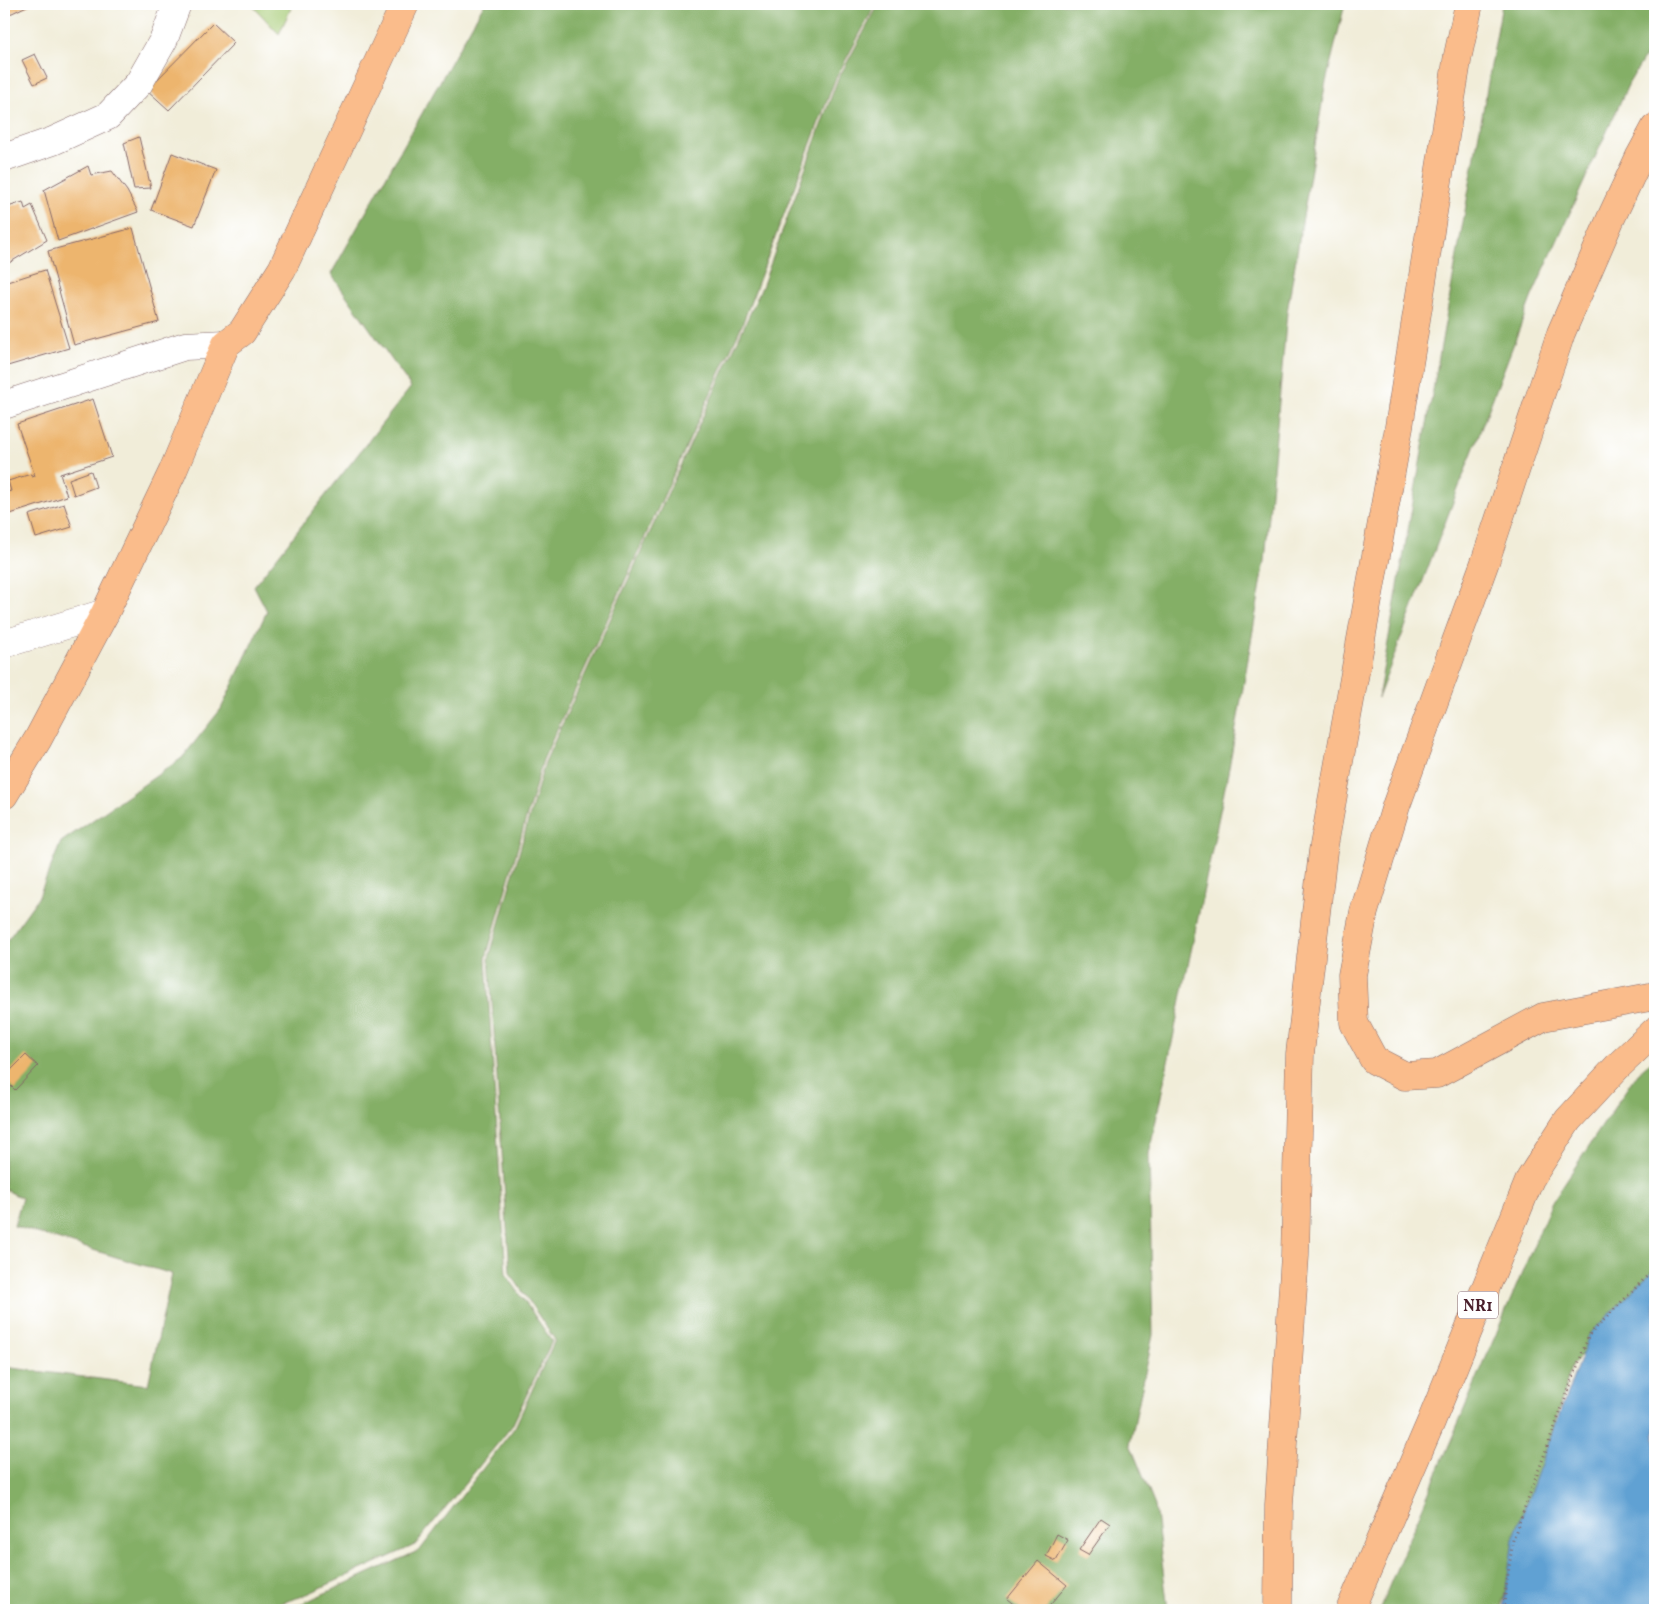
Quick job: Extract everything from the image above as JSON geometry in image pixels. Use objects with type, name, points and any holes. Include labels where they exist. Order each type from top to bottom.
[{"type":"main road","points":[[4,794],[38,739],[105,613],[172,473],[226,344],[242,332],[282,269],[406,4]]},
{"type":"main road","points":[[1278,1610],[1279,1506],[1295,1255],[1300,1054],[1323,852],[1398,433],[1458,55],[1469,4]]},
{"type":"main road","points":[[1655,128],[1611,218],[1561,333],[1485,562],[1396,806],[1364,912],[1352,975],[1354,1022],[1374,1060],[1405,1076],[1437,1074],[1544,1018],[1655,996]]},
{"type":"main road","name":"NR1","points":[[1350,1610],[1427,1431],[1530,1179],[1568,1120],[1617,1067],[1655,1031]]},
{"type":"street","points":[[4,158],[53,141],[108,116],[139,83],[164,39],[177,4]]},
{"type":"street","points":[[4,405],[185,346],[226,344]]},
{"type":"street","points":[[4,644],[105,613]]},
{"type":"path","points":[[1503,1610],[1513,1539],[1588,1335],[1655,1268]]},
{"type":"green space","points":[[251,4],[293,4],[279,34]]},
{"type":"green space","points":[[484,4],[876,4],[835,80],[742,325],[543,760],[486,958],[506,1274],[552,1341],[512,1426],[415,1545],[303,1596],[260,1610],[4,1610],[4,1367],[148,1385],[172,1274],[14,1226],[22,1198],[4,1189],[4,945],[38,898],[61,842],[182,758],[221,709],[267,611],[254,586],[411,387],[331,274]]},
{"type":"green space","points":[[879,4],[1345,4],[1325,86],[1287,312],[1265,561],[1230,763],[1149,1154],[1153,1335],[1130,1444],[1155,1506],[1168,1610],[281,1610],[303,1603],[420,1550],[515,1427],[555,1340],[510,1273],[489,958],[545,762],[762,287],[837,81]]},
{"type":"green space","points":[[1502,4],[1655,4],[1655,40],[1629,83],[1532,296],[1378,698]]},
{"type":"green space","points":[[1655,1058],[1655,1277],[1572,1364],[1500,1610],[1379,1610],[1552,1202],[1637,1073]]},
{"type":"water","points":[[1655,1268],[1655,1610],[1503,1610],[1513,1539],[1589,1335]]},
{"type":"building","points":[[5,4],[31,4],[10,14]]},
{"type":"building","points":[[213,23],[234,43],[169,110],[147,90]]},
{"type":"building","points":[[35,54],[47,78],[34,84],[22,60]]},
{"type":"building","points":[[139,137],[151,188],[134,189],[124,143]]},
{"type":"building","points":[[172,153],[216,170],[194,226],[151,210]]},
{"type":"building","points":[[88,166],[91,175],[112,171],[127,191],[138,212],[58,241],[44,190]]},
{"type":"building","points":[[4,197],[8,207],[23,202],[25,209],[32,205],[47,240],[4,266]]},
{"type":"building","points":[[133,228],[159,322],[74,345],[48,251]]},
{"type":"building","points":[[45,270],[69,348],[4,367],[4,283]]},
{"type":"building","points":[[93,399],[112,457],[60,474],[67,496],[7,515],[4,507],[4,493],[11,491],[8,481],[31,474],[32,477],[35,476],[17,424]]},
{"type":"building","points":[[91,471],[96,487],[74,495],[69,479]]},
{"type":"building","points":[[64,504],[72,527],[36,538],[29,515]]},
{"type":"building","points":[[26,1055],[38,1066],[15,1090],[4,1077]]},
{"type":"building","points":[[1101,1518],[1110,1524],[1088,1555],[1079,1550]]},
{"type":"building","points":[[1057,1534],[1068,1540],[1056,1561],[1046,1556]]},
{"type":"building","points":[[1038,1561],[1067,1585],[1046,1610],[1021,1610],[1007,1599]]}]
